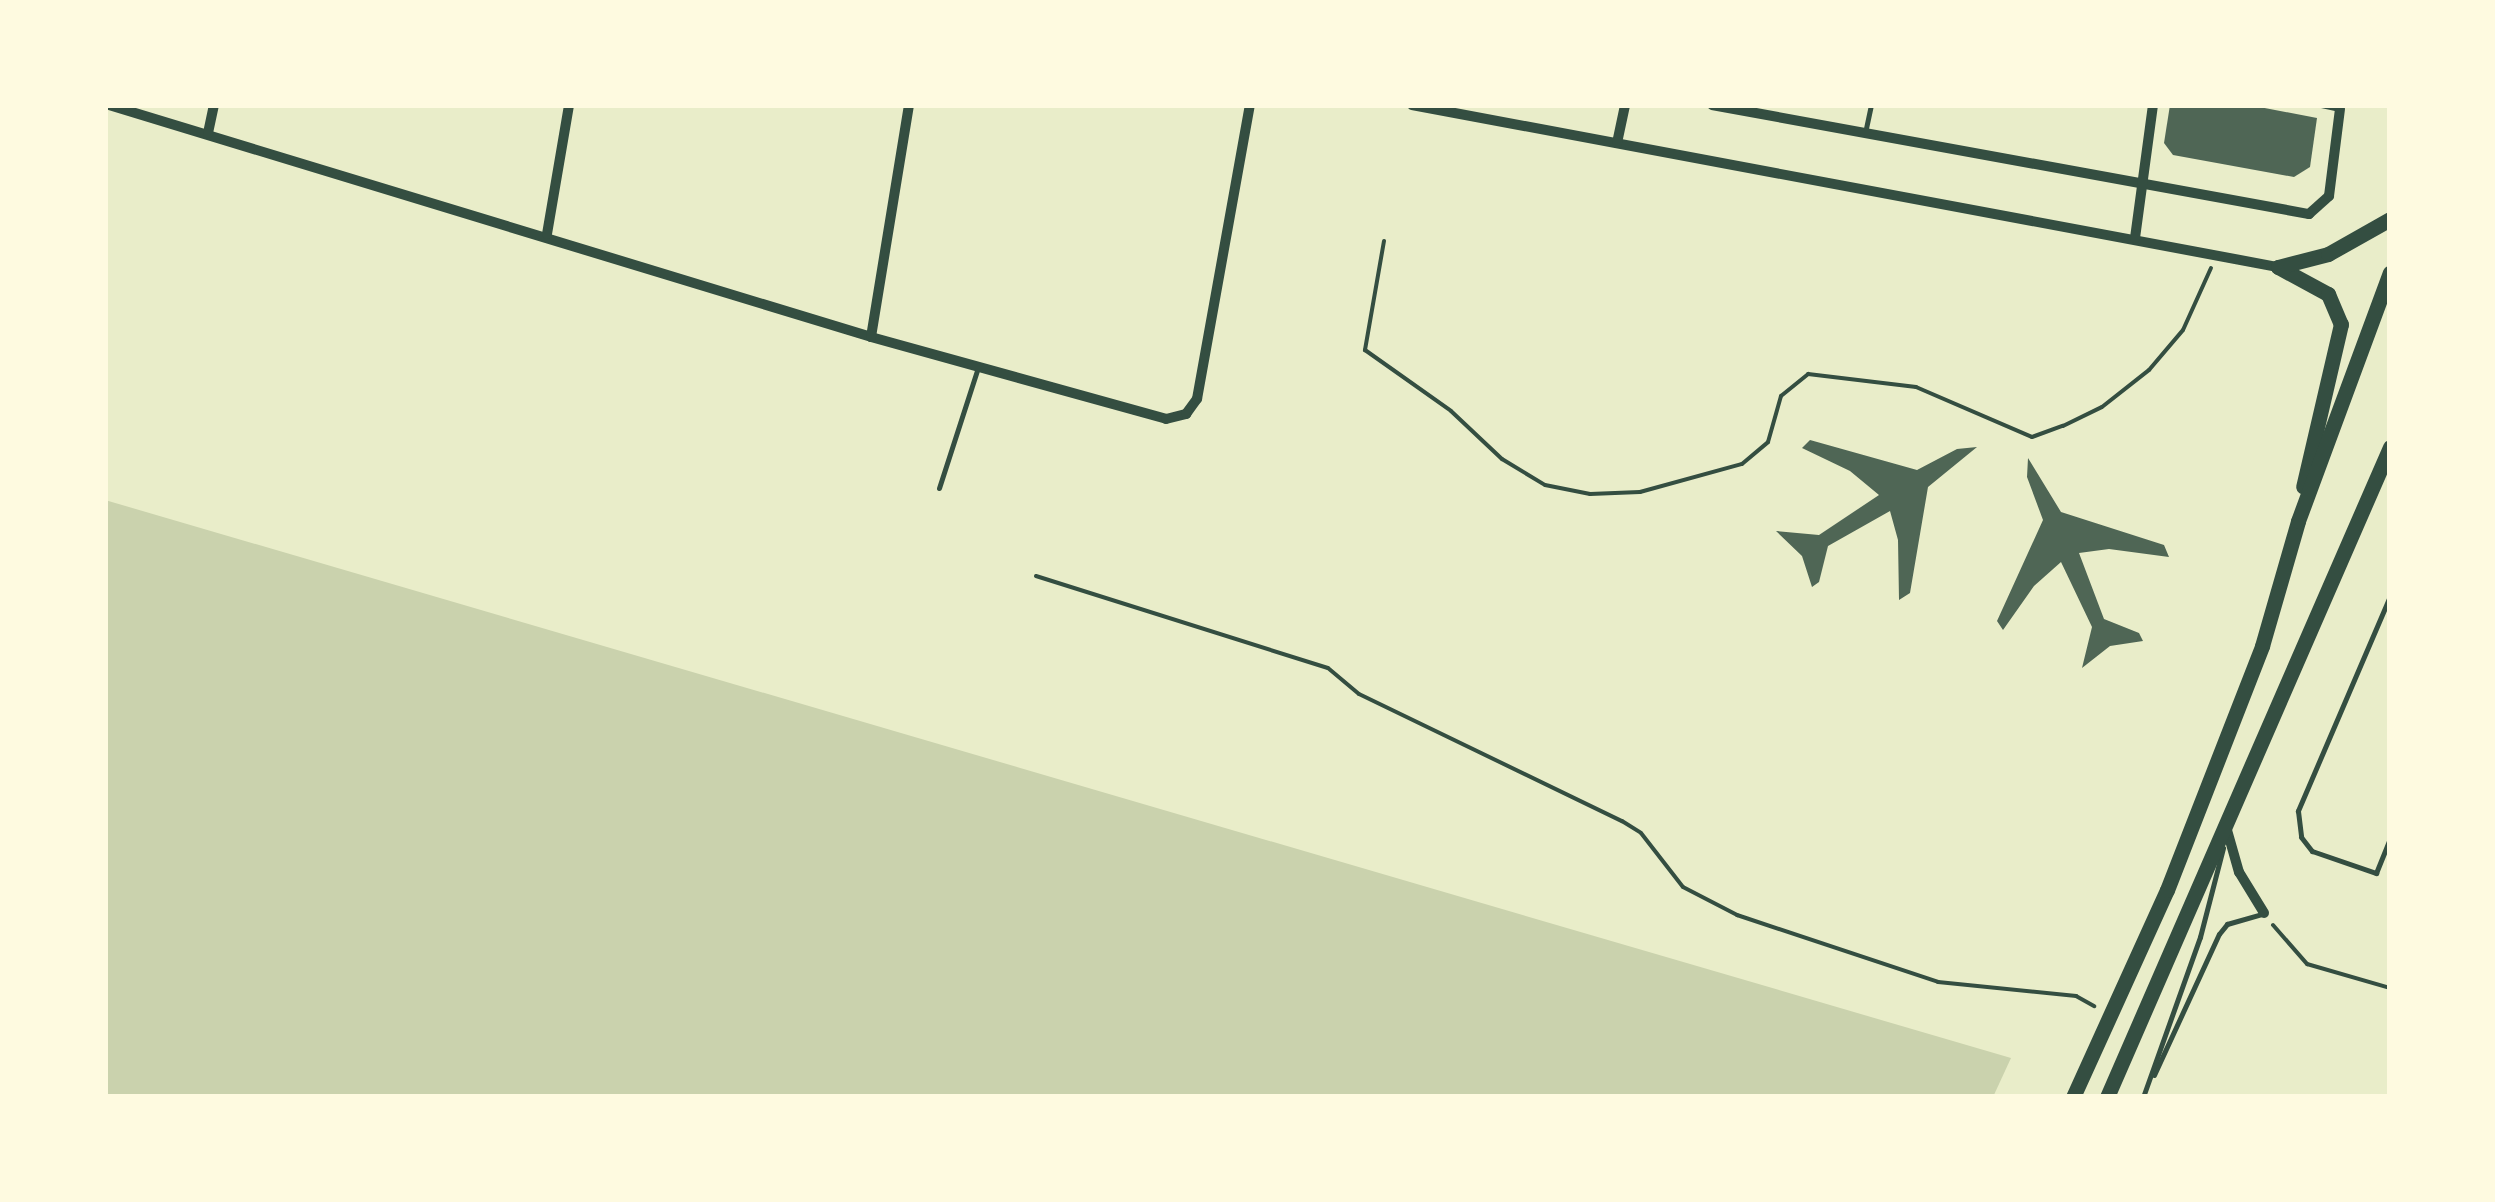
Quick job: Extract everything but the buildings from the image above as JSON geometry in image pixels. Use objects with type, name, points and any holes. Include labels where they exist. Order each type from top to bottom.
[{"type":"main road","points":[[2278,266],[2328,254],[2390,219]]},
{"type":"main road","points":[[2074,1097],[2262,646],[2298,521],[2341,324],[2328,294],[2278,266]]},
{"type":"main road","points":[[2298,521],[2390,272]]},
{"type":"main road","points":[[2108,1097],[2390,447]]},
{"type":"street","points":[[109,105],[547,234],[871,337],[1146,415],[1186,414],[1197,399],[1250,105]]},
{"type":"street","points":[[208,133],[214,105]]},
{"type":"street","points":[[547,234],[569,105]]},
{"type":"street","points":[[871,337],[908,105]]},
{"type":"street","points":[[1412,105],[2278,266]]},
{"type":"street","points":[[1618,144],[1626,105]]},
{"type":"street","points":[[1712,105],[2309,214],[2329,196],[2340,109]]},
{"type":"street","points":[[2135,238],[2153,105]]},
{"type":"street","points":[[2227,830],[2239,872],[2264,913]]},
{"type":"lane","points":[[1865,132],[1870,105]]},
{"type":"lane","points":[[2320,105],[2340,109]]},
{"type":"lane","points":[[939,488],[978,368]]},
{"type":"lane","points":[[2390,596],[2298,812],[2301,837],[2312,851],[2376,873],[2390,838]]},
{"type":"lane","points":[[2143,1097],[2200,937],[2227,830]]},
{"type":"lane","points":[[2143,1097],[2219,934],[2227,924],[2264,913]]},
{"type":"path","points":[[1384,241],[1365,350],[1450,411],[1502,459],[1545,484],[1590,494],[1640,492],[1742,464],[1768,442],[1781,396],[1808,374],[1916,387],[2032,437],[2064,426],[2102,407],[2149,370],[2183,330],[2217,255]]},
{"type":"path","points":[[1036,576],[1328,668],[1359,694],[1622,821],[1641,834],[1683,887],[1722,909],[1938,982],[2076,996],[2111,1015]]},
{"type":"path","points":[[2264,913],[2307,964],[2390,988]]},
{"type":"green space","points":[[105,500],[2011,1058],[1993,1097],[105,1097]]}]
